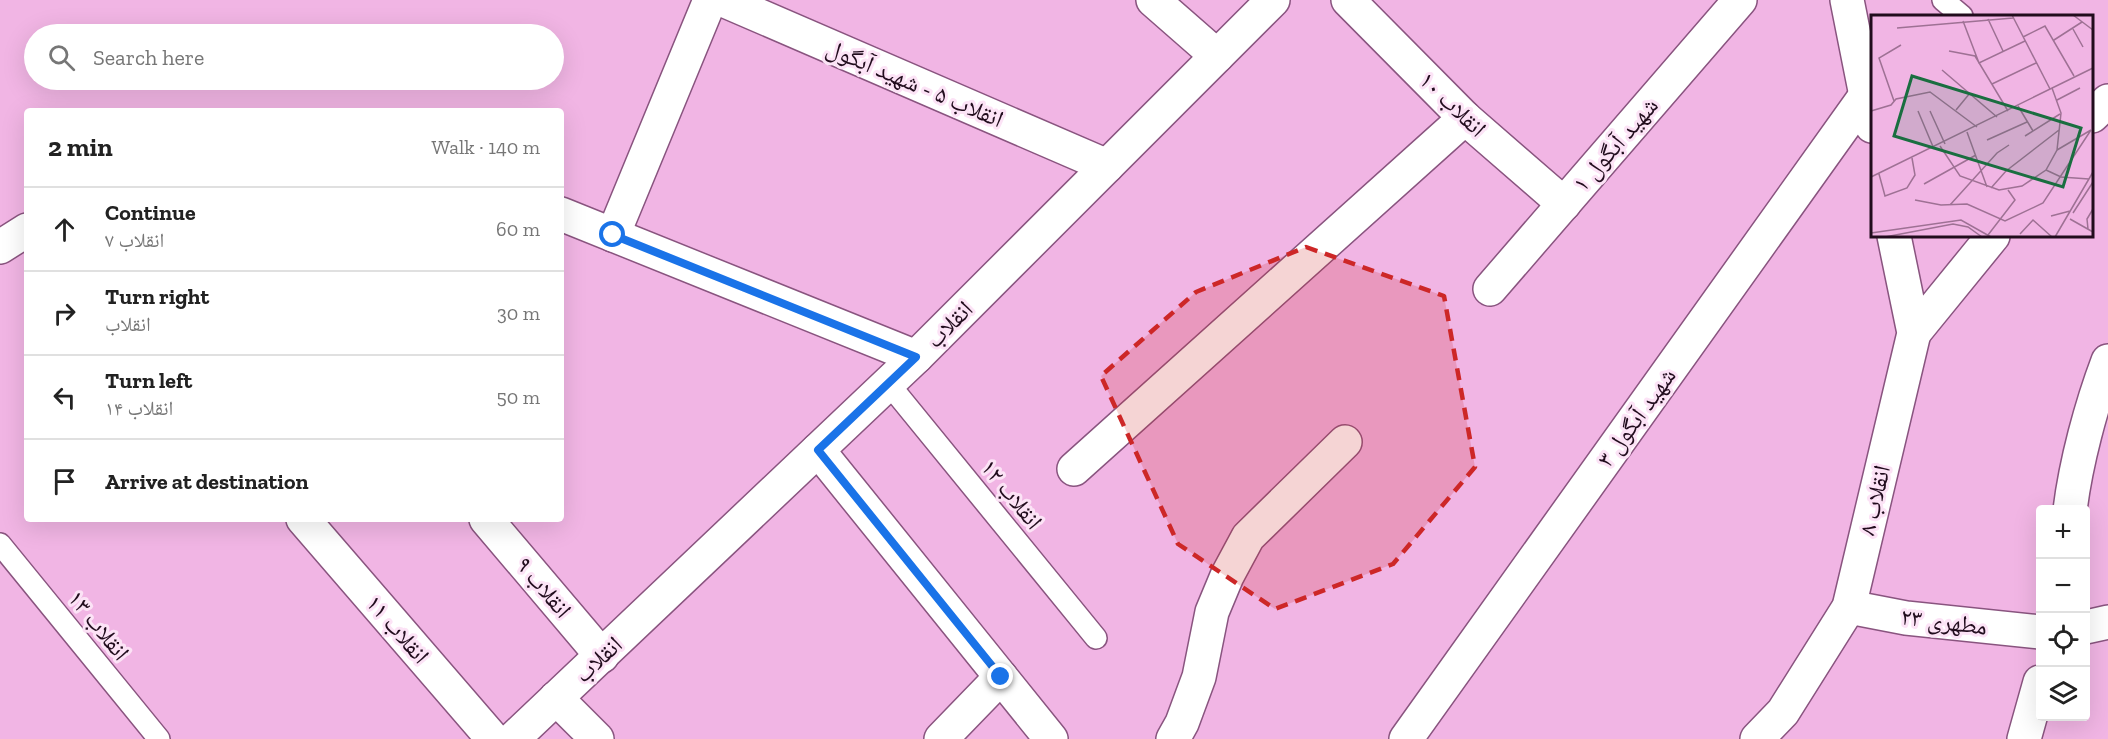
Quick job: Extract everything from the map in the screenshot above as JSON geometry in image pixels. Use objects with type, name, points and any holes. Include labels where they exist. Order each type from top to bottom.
[{"type":"street","points":[[613,235],[710,0]]},
{"type":"street","name":"انقلاب ۵ - شهید آبگول","points":[[723,0],[1107,166]]},
{"type":"street","points":[[1153,0],[1217,56]]},
{"type":"street","name":"انقلاب","points":[[513,739],[916,357],[1274,0]]},
{"type":"street","name":"انقلاب ۱۰","points":[[1348,0],[1465,118],[1564,204]]},
{"type":"street","name":"شهید آبگول ۱","points":[[1490,289],[1740,0]]},
{"type":"street","points":[[1847,0],[1869,110]]},
{"type":"street","points":[[2093,114],[2108,101]]},
{"type":"street","name":"شهید آبگول ۳","points":[[1406,739],[1869,110]]},
{"type":"street","points":[[1074,469],[1465,118]]},
{"type":"street","points":[[564,215],[916,357]]},
{"type":"street","points":[[0,247],[24,232]]},
{"type":"street","name":"انقلاب ۸","points":[[1757,739],[1783,712],[1849,607],[1914,333],[1894,237]]},
{"type":"street","points":[[1914,333],[1992,237]]},
{"type":"street","points":[[2071,505],[2073,485],[2108,361]]},
{"type":"street","points":[[1173,739],[1182,723],[1199,677],[1212,612],[1227,576],[1248,537],[1345,442]]},
{"type":"street","points":[[818,450],[1051,739]]},
{"type":"street","name":"انقلاب ۱۱","points":[[306,522],[494,739]]},
{"type":"street","name":"انقلاب ۹","points":[[489,522],[602,656]]},
{"type":"street","name":"مطهری ۲۳","points":[[1849,607],[1906,618],[2036,632]]},
{"type":"street","points":[[2090,626],[2108,622]]},
{"type":"street","points":[[941,739],[1001,677]]},
{"type":"street","points":[[2024,739],[2036,696]]},
{"type":"street","points":[[556,698],[597,739]]},
{"type":"lane","points":[[1942,0],[1961,15]]},
{"type":"lane","name":"انقلاب ۱۲","points":[[888,383],[1096,638]]},
{"type":"lane","name":"انقلاب ۱۳","points":[[0,544],[159,739]]},
{"type":"highlighted area","points":[[1306,247],[1444,296],[1475,467],[1393,564],[1275,609],[1178,544],[1101,376],[1196,292]]},
{"type":"route","points":[[613,235],[916,357],[818,450],[1001,677]]}]
